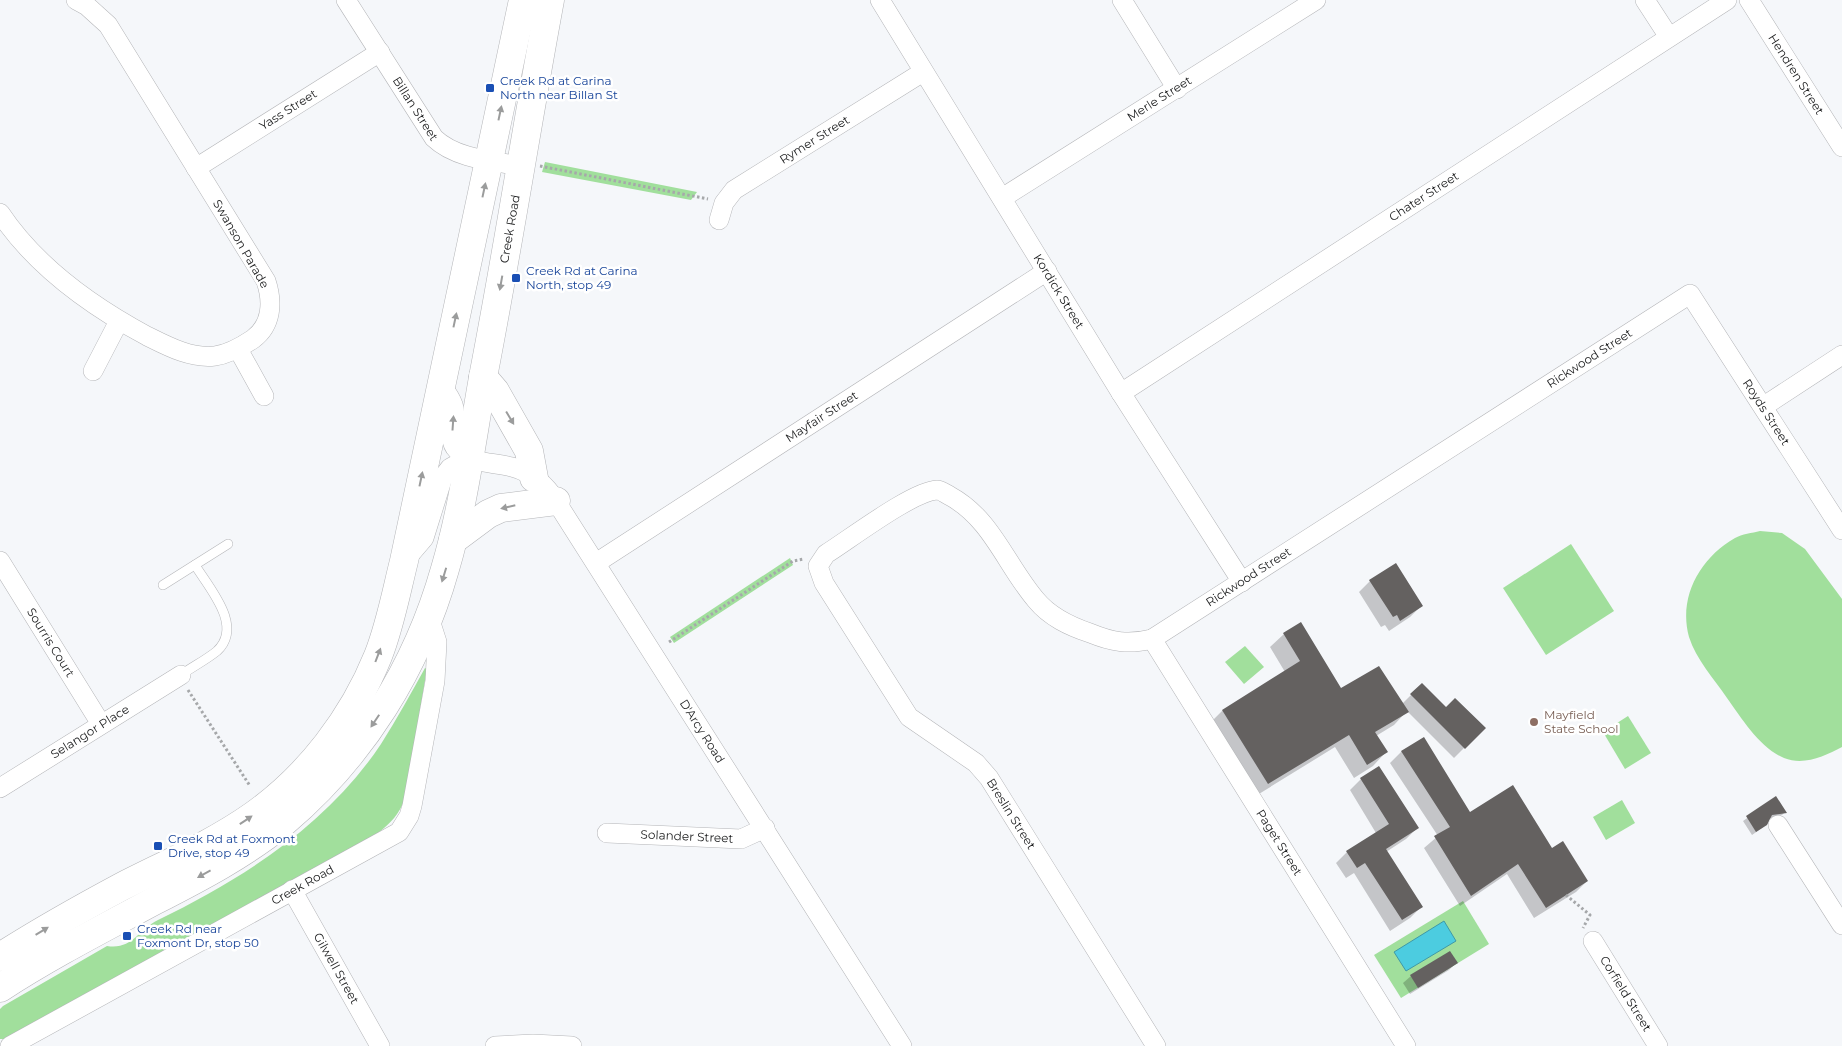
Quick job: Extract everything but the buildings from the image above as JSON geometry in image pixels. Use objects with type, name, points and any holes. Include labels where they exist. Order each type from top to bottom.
[{"type":"main road","points":[[0,957],[79,910],[237,826],[290,785],[336,732],[368,678],[386,633],[404,561],[523,0]]},
{"type":"main road","name":"Creek Road","points":[[0,988],[41,962],[221,864],[262,839],[301,807],[339,769],[375,722],[405,671],[429,617],[453,540],[550,0]]},
{"type":"main road","points":[[483,377],[530,451],[534,478]]},
{"type":"main road","points":[[453,540],[488,514],[501,508],[556,501]]},
{"type":"street","name":"Swanson Parade","points":[[0,213],[29,249],[57,276],[84,298],[119,321],[173,349],[197,355],[215,356],[238,350],[257,336],[269,319],[271,297],[266,281],[108,25],[87,6],[76,0]]},
{"type":"street","name":"Billan Street","points":[[346,0],[434,138],[456,152],[490,161],[521,166]]},
{"type":"street","name":"Kordick Street","points":[[880,0],[1121,393],[1242,582]]},
{"type":"street","points":[[1122,0],[1178,89]]},
{"type":"street","name":"Merle Street","points":[[1002,198],[1178,89],[1316,0]]},
{"type":"street","points":[[1645,0],[1669,36]]},
{"type":"street","name":"Chater Street","points":[[1121,393],[1727,0]]},
{"type":"street","name":"Hendren Street","points":[[1749,0],[1842,147]]},
{"type":"street","name":"Yass Street","points":[[196,168],[380,52]]},
{"type":"street","name":"Rymer Street","points":[[722,211],[734,190],[923,72]]},
{"type":"street","name":"Mayfair Street","points":[[596,562],[1047,271]]},
{"type":"street","name":"Royds Street","points":[[1690,294],[1764,406],[1842,530]]},
{"type":"street","name":"Rickwood Street","points":[[826,554],[920,493],[939,490],[962,502],[986,525],[1036,600],[1052,616],[1072,627],[1110,641],[1124,644],[1152,639],[1690,294]]},
{"type":"street","points":[[93,371],[119,321]]},
{"type":"street","points":[[238,350],[264,396]]},
{"type":"street","points":[[1764,406],[1842,355]]},
{"type":"street","points":[[404,561],[424,538],[443,477],[450,468],[468,458],[454,445],[452,440],[454,406],[441,384]]},
{"type":"street","name":"D'Arcy Road","points":[[468,458],[512,467],[534,478],[556,501],[902,1046]]},
{"type":"street","name":"Breslin Street","points":[[826,554],[818,566],[824,583],[909,717],[976,763],[990,778],[1156,1046]]},
{"type":"street","name":"Sourris Court","points":[[0,561],[102,724]]},
{"type":"street","name":"Creek Road","points":[[10,1046],[292,890],[392,837],[404,824],[414,795],[435,681],[437,642],[429,617]]},
{"type":"street","name":"Paget Street","points":[[1152,639],[1406,1046]]},
{"type":"street","name":"Selangor Place","points":[[0,788],[180,675]]},
{"type":"street","points":[[1778,825],[1842,925]]},
{"type":"street","name":"Solander Street","points":[[607,832],[741,839],[765,828]]},
{"type":"street","name":"Gilwell Street","points":[[292,890],[380,1046]]},
{"type":"street","name":"Corfield Street","points":[[1588,935],[1658,1046]]},
{"type":"street","points":[[495,1046],[572,1046]]},
{"type":"lane","points":[[163,585],[228,544]]},
{"type":"lane","points":[[180,675],[218,650],[227,636],[226,616],[195,565]]},
{"type":"path","points":[[521,166],[541,166],[722,211]]},
{"type":"path","points":[[668,642],[793,561],[826,554]]},
{"type":"path","points":[[180,675],[250,786]]},
{"type":"path","points":[[1566,895],[1590,916],[1588,935]]},
{"type":"green space","points":[[545,162],[697,192],[691,200],[542,172]]},
{"type":"green space","points":[[1760,531],[1782,533],[1805,549],[1842,599],[1842,747],[1814,759],[1799,761],[1784,758],[1759,740],[1745,724],[1706,669],[1689,637],[1686,622],[1689,593],[1702,568],[1723,546],[1735,538]]},
{"type":"green space","points":[[1571,544],[1614,611],[1546,655],[1503,588]]},
{"type":"green space","points":[[790,558],[793,565],[674,643],[670,637]]},
{"type":"green space","points":[[1245,646],[1264,667],[1244,684],[1225,662]]},
{"type":"green space","points":[[425,668],[427,669],[405,799],[397,814],[383,829],[5,1039],[0,1039],[0,1009],[3,1006],[107,946],[123,945],[129,942],[151,924],[222,886],[252,867],[282,847],[309,824],[335,800],[381,744]]},
{"type":"green space","points":[[1628,716],[1651,753],[1625,769],[1603,732]]},
{"type":"green space","points":[[1622,800],[1635,823],[1606,840],[1593,817]]},
{"type":"green space","points":[[1463,901],[1489,944],[1401,998],[1374,955]]},
{"type":"water","points":[[1444,921],[1456,941],[1406,971],[1394,952]]},
{"type":"place","name":"Creek Rd at Carina North near Billan St","points":[[490,88]]},
{"type":"place","name":"Creek Rd at Carina North, stop 49","points":[[516,278]]},
{"type":"place","name":"Mayfield State School","points":[[1534,722]]},
{"type":"place","name":"Creek Rd at Foxmont Drive, stop 49","points":[[158,846]]},
{"type":"place","name":"Creek Rd near Foxmont Dr, stop 50","points":[[127,936]]}]
